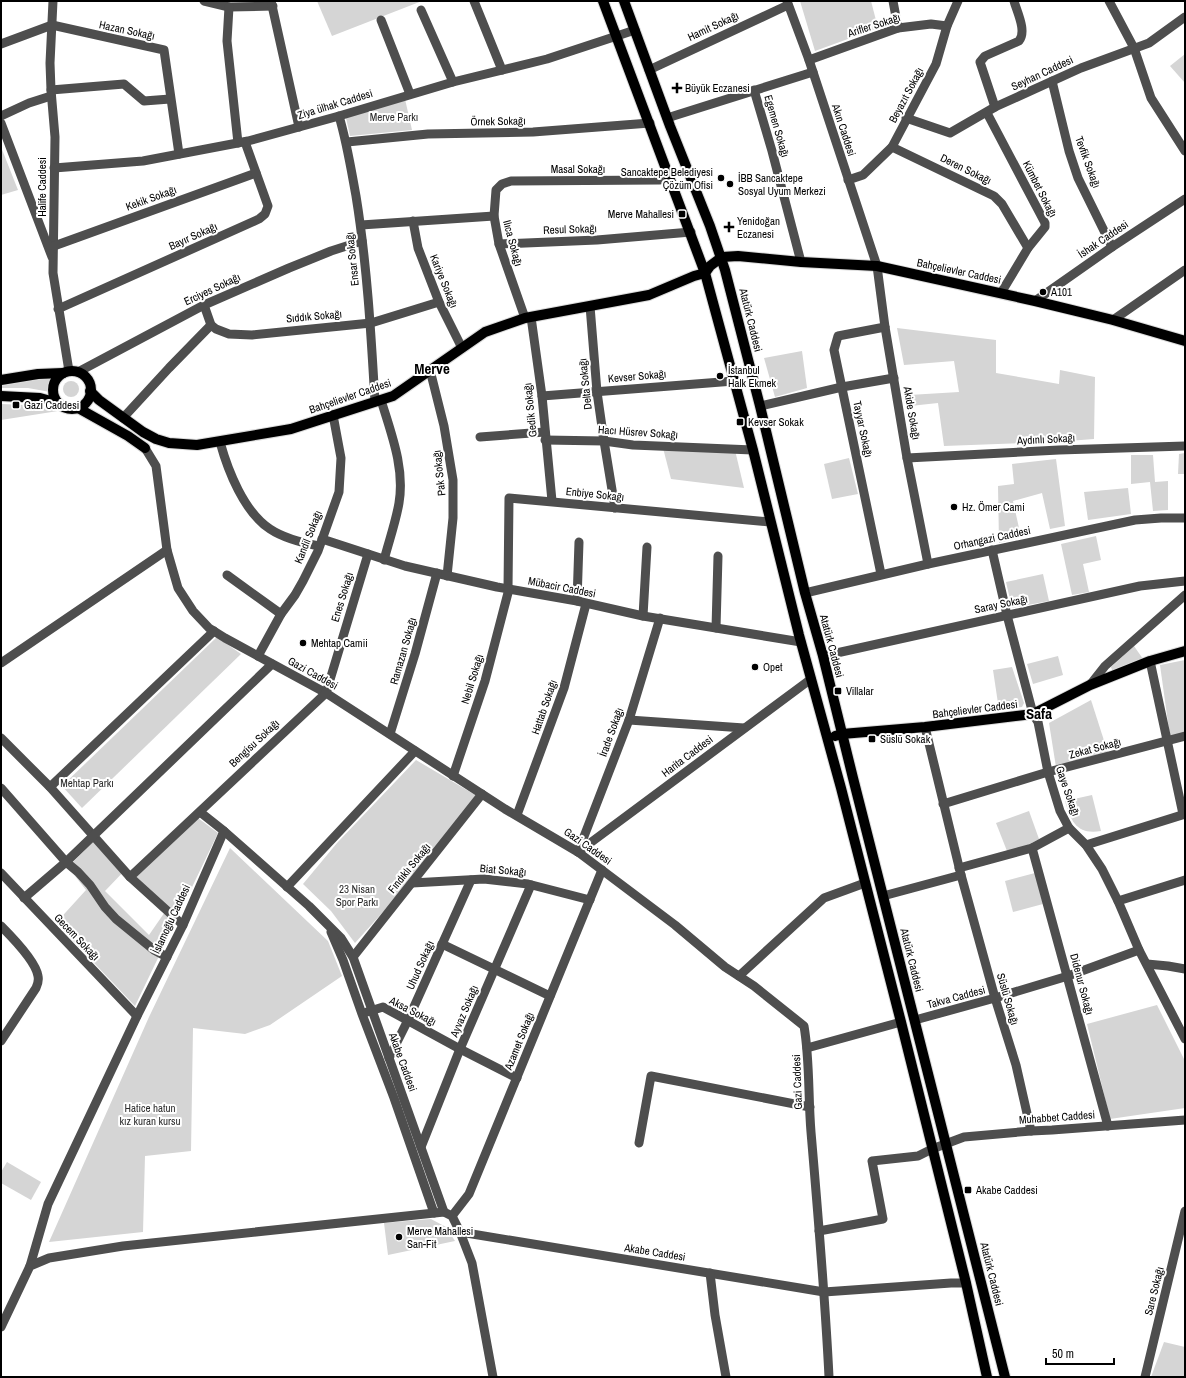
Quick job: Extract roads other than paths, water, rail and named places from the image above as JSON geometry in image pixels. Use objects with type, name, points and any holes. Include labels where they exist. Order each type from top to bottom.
[{"type":"main road","points":[[603,1],[650,123],[669,179],[691,232],[705,273],[901,1022],[966,1284],[987,1377]]},
{"type":"main road","name":"Atatürk Caddesi","points":[[624,1],[667,118],[722,257],[805,593],[823,656],[1005,1377]]},
{"type":"main road","name":"Bahçelievler Caddesi","points":[[722,257],[738,256],[801,262],[877,266],[1035,300],[1113,320],[1185,341]]},
{"type":"main road","points":[[705,273],[710,266],[722,257]]},
{"type":"main road","name":"Bahçelievler Caddesi","points":[[90,391],[122,418],[143,432],[156,439],[169,443],[197,445],[291,429],[393,396],[485,332],[528,318],[649,294],[705,273]]},
{"type":"main road","points":[[1,380],[38,374],[70,372],[85,377],[89,382],[90,391],[88,400],[78,408],[72,409],[65,408],[58,402],[53,394],[55,382],[70,372]]},
{"type":"main road","points":[[1,396],[40,398],[58,402]]},
{"type":"main road","points":[[78,408],[128,436],[145,448]]},
{"type":"main road","points":[[122,418],[145,448]]},
{"type":"main road","name":"Bahçelievler Caddesi","points":[[827,739],[842,734],[925,727],[1033,714],[1090,685],[1150,661],[1185,651]]},
{"type":"street","name":"Halife Caddesi","points":[[53,1],[50,63],[55,137],[53,262],[58,309],[70,372]]},
{"type":"street","points":[[204,1],[229,7],[272,3],[299,127]]},
{"type":"street","points":[[474,1],[502,70]]},
{"type":"street","points":[[893,1],[898,28]]},
{"type":"street","name":"Beyazıt Sokağı","points":[[848,180],[863,175],[892,147],[906,118],[936,64],[947,26],[958,1]]},
{"type":"street","points":[[995,107],[980,62],[985,56],[1020,41],[1022,31],[1014,1]]},
{"type":"street","points":[[1109,1],[1134,48],[1151,98],[1185,151]]},
{"type":"street","name":"Akın Caddesi","points":[[787,3],[809,60],[877,266]]},
{"type":"street","name":"Hamit Sokağı","points":[[649,70],[787,3]]},
{"type":"street","name":"Bayır Sokağı","points":[[58,309],[259,219],[265,214],[268,206],[256,172],[242,142],[227,41],[229,7]]},
{"type":"street","points":[[422,10],[453,82]]},
{"type":"street","name":"Seyhan Caddesi","points":[[906,118],[950,133],[995,107],[1052,81],[1081,68],[1149,43],[1184,19]]},
{"type":"street","points":[[381,20],[410,94]]},
{"type":"street","name":"Arifler Sokağı","points":[[809,60],[898,28],[931,24],[947,26]]},
{"type":"street","points":[[1,44],[52,25]]},
{"type":"street","name":"Hazan Sokağı","points":[[52,25],[164,50],[179,154]]},
{"type":"street","name":"Ziya ülhak Caddesi","points":[[54,168],[143,161],[242,142],[339,116],[453,82],[547,59],[635,30]]},
{"type":"street","points":[[667,118],[813,72]]},
{"type":"street","name":"Tevfik Sokağı","points":[[1052,81],[1069,151],[1078,178],[1112,247]]},
{"type":"street","points":[[1,116],[51,93],[124,84],[144,100],[170,99]]},
{"type":"street","name":"Egemen Sokağı","points":[[754,90],[772,151],[801,262]]},
{"type":"street","name":"Kümbet Sokağı","points":[[987,113],[1045,223],[1045,227],[1028,248],[1001,293]]},
{"type":"street","name":"Ensar Sokağı","points":[[339,116],[347,142],[361,225],[378,401],[390,428],[400,469],[399,503],[384,560]]},
{"type":"street","name":"Örnek Sokağı","points":[[347,142],[428,134],[533,132],[650,123]]},
{"type":"street","points":[[1,124],[53,262]]},
{"type":"street","name":"Deren Sokağı","points":[[892,147],[994,196],[1002,204],[1028,248]]},
{"type":"street","name":"Kekik Sokağı","points":[[54,246],[256,172]]},
{"type":"street","name":"Masal Sokağı","points":[[511,181],[669,179]]},
{"type":"street","name":"Ilıca Sokağı","points":[[511,181],[502,184],[496,190],[494,216],[499,244],[528,318]]},
{"type":"street","name":"İshak Caddesi","points":[[1035,300],[1185,199]]},
{"type":"street","points":[[361,225],[494,216]]},
{"type":"street","name":"Kariye Sokağı","points":[[413,221],[418,248],[439,302],[462,348]]},
{"type":"street","name":"Resul Sokağı","points":[[499,244],[597,240],[691,232]]},
{"type":"street","name":"Erciyes Sokağı","points":[[70,372],[204,305],[296,265],[362,241]]},
{"type":"street","name":"Akide Sokağı","points":[[877,266],[885,327],[907,458],[928,564]]},
{"type":"street","points":[[1113,320],[1185,270]]},
{"type":"street","name":"Sıddık Sokağı","points":[[211,326],[216,330],[229,334],[252,335],[371,323],[439,302]]},
{"type":"street","points":[[122,418],[211,326],[204,305]]},
{"type":"street","name":"Delta Sokağı","points":[[590,306],[597,392],[615,508]]},
{"type":"street","name":"Gedik Sokağı","points":[[528,318],[542,396],[552,501]]},
{"type":"street","name":"Tayyar Sokağı","points":[[881,574],[834,350],[838,336],[885,327]]},
{"type":"street","name":"Pak Sokağı","points":[[430,370],[444,426],[454,480],[453,518],[447,576]]},
{"type":"street","points":[[760,406],[842,387],[894,378]]},
{"type":"street","name":"Kevser Sokağı","points":[[542,396],[734,381]]},
{"type":"street","name":"Kandil Sokağı","points":[[258,656],[281,614],[303,581],[321,543],[339,492],[340,458],[333,415]]},
{"type":"street","name":"Hacı Hüsrev Sokağı","points":[[480,438],[545,436],[604,441],[633,446],[752,450]]},
{"type":"street","name":"Mübacir Caddesi","points":[[220,442],[224,456],[240,492],[254,515],[270,529],[297,542],[321,543],[368,554],[384,560],[447,576],[643,616],[801,642]]},
{"type":"street","name":"Aydınlı Sokağı","points":[[907,458],[1052,450],[1185,446]]},
{"type":"street","name":"Gazi Caddesi","points":[[145,448],[156,466],[167,550],[178,588],[193,611],[209,628],[326,693],[453,776],[578,852],[675,925],[725,967],[754,986],[804,1026],[807,1048],[829,1377]]},
{"type":"street","name":"Enbiye Sokağı","points":[[508,589],[509,498],[770,522]]},
{"type":"street","name":"Orhangazi Caddesi","points":[[805,593],[881,574],[1135,520],[1185,518]]},
{"type":"street","name":"Hattab Sokağı","points":[[517,815],[564,688],[581,603],[579,542]]},
{"type":"street","points":[[643,616],[647,548]]},
{"type":"street","points":[[1,663],[167,550]]},
{"type":"street","name":"Gaye Sokağı","points":[[992,550],[1007,615],[1033,714],[1038,722],[1048,772],[1060,811],[1069,828],[1086,845],[1102,868],[1139,950],[1185,1039]]},
{"type":"street","name":"Enes Sokağı","points":[[326,693],[368,554]]},
{"type":"street","points":[[716,628],[718,556]]},
{"type":"street","name":"Ramazan Sokağı","points":[[390,734],[415,654],[437,573]]},
{"type":"street","points":[[228,575],[281,614]]},
{"type":"street","name":"Saray Sokağı","points":[[823,656],[1140,586],[1185,581]]},
{"type":"street","name":"Nebil Sokağı","points":[[453,776],[485,681],[508,589]]},
{"type":"street","points":[[1090,685],[1105,666],[1185,595]]},
{"type":"street","name":"İrade Sokağı","points":[[578,852],[629,720],[660,618]]},
{"type":"street","points":[[50,787],[214,631]]},
{"type":"street","points":[[1086,845],[1184,814],[1150,661]]},
{"type":"street","points":[[24,898],[66,862],[272,664]]},
{"type":"street","name":"Harita Caddesi","points":[[578,852],[811,679]]},
{"type":"street","name":"Bengisu Sokağı","points":[[130,877],[326,693]]},
{"type":"street","points":[[629,720],[744,728]]},
{"type":"street","name":"Süslü Sokağı","points":[[925,727],[960,872],[995,998],[1016,1065],[1031,1131]]},
{"type":"street","name":"Zekat Sokağı","points":[[943,804],[1048,772],[1185,736]]},
{"type":"street","points":[[1,738],[50,787],[130,877],[183,925]]},
{"type":"street","points":[[287,886],[415,751]]},
{"type":"street","points":[[1,788],[66,862],[90,885],[105,907],[116,919],[154,950],[167,957]]},
{"type":"street","name":"Fındıklı Sokağı","points":[[353,957],[482,794]]},
{"type":"street","name":"Akabe Caddesi","points":[[200,812],[224,831],[309,906],[341,938],[353,957],[421,1147],[448,1214],[460,1232],[472,1263],[493,1377]]},
{"type":"street","points":[[883,896],[1032,848],[1069,828]]},
{"type":"street","name":"İslamoğlu Caddesi","points":[[1,1326],[30,1266],[48,1204],[183,925],[224,831]]},
{"type":"street","name":"Didenur Sokağı","points":[[1032,848],[1108,1126]]},
{"type":"street","name":"Azamet Sokağı","points":[[448,1214],[470,1194],[602,870]]},
{"type":"street","name":"Gecem Sokağı","points":[[1,873],[138,1016]]},
{"type":"street","name":"Biat Sokağı","points":[[412,884],[484,879],[531,885],[590,900]]},
{"type":"street","name":"Uhud Sokağı","points":[[389,1058],[408,1020],[471,880]]},
{"type":"street","points":[[739,976],[824,898],[865,882]]},
{"type":"street","points":[[1118,901],[1184,882]]},
{"type":"street","name":"Ayvaz Sokağı","points":[[421,1147],[460,1050],[531,885]]},
{"type":"street","points":[[1,926],[18,944],[35,966],[38,973],[36,988],[1,1042]]},
{"type":"street","name":"Akabe Caddesi","points":[[329,927],[343,960],[391,1090],[434,1213]]},
{"type":"street","points":[[442,944],[550,996]]},
{"type":"street","name":"Takva Caddesi","points":[[915,1020],[1068,976],[1139,950]]},
{"type":"street","points":[[1147,964],[1185,968]]},
{"type":"street","name":"Aksa Sokağı","points":[[362,1014],[383,1007],[460,1050],[517,1078]]},
{"type":"street","points":[[807,1048],[901,1022]]},
{"type":"street","points":[[639,1143],[651,1076],[810,1107]]},
{"type":"street","name":"Muhabbet Caddesi","points":[[819,1231],[884,1219],[872,1160],[918,1156],[964,1137],[1185,1120]]},
{"type":"street","name":"Sare Sokağı","points":[[1145,1377],[1185,1211]]},
{"type":"street","points":[[30,1266],[49,1258],[123,1246],[434,1213],[448,1214]]},
{"type":"street","name":"Akabe Caddesi","points":[[460,1232],[824,1292],[951,1283],[966,1284]]},
{"type":"street","points":[[710,1273],[715,1315],[726,1377]]},
{"type":"place","name":"Büyük Eczanesi","points":[[677,88]]},
{"type":"place","name":"Sancaktepe Belediyesi Çözüm Ofisi","points":[[721,178]]},
{"type":"place","name":"İBB Sancaktepe Sosyal Uyum Merkezi","points":[[730,184]]},
{"type":"place","name":"Merve Mahallesi","points":[[682,214]]},
{"type":"place","name":"Yenidoğan Eczanesi","points":[[729,227]]},
{"type":"place","name":"A101","points":[[1043,292]]},
{"type":"place","name":"İstanbul Halk Ekmek","points":[[720,376]]},
{"type":"place","name":"Gazi Caddesi","points":[[16,405]]},
{"type":"place","name":"Kevser Sokak","points":[[740,422]]},
{"type":"place","name":"Hz. Ömer Cami","points":[[954,507]]},
{"type":"place","name":"Mehtap Camii","points":[[303,643]]},
{"type":"place","name":"Opet","points":[[755,667]]},
{"type":"place","name":"Villalar","points":[[838,691]]},
{"type":"place","name":"Süslü Sokak","points":[[872,739]]},
{"type":"place","name":"Akabe Caddesi","points":[[968,1190]]},
{"type":"place","name":"Merve Mahallesi San-Fit","points":[[399,1237]]},
{"type":"district","name":"Merve","points":[[432,369]]},
{"type":"district","name":"Safa","points":[[1039,714]]},
{"type":"park label","name":"Merve Parkı","points":[[394,117]]},
{"type":"park label","name":"Mehtap Parkı","points":[[87,783]]},
{"type":"park label","name":"23 Nisan Spor Parkı","points":[[357,895]]},
{"type":"park label","name":"Hatice hatun kız kuran kursu","points":[[150,1114]]}]
